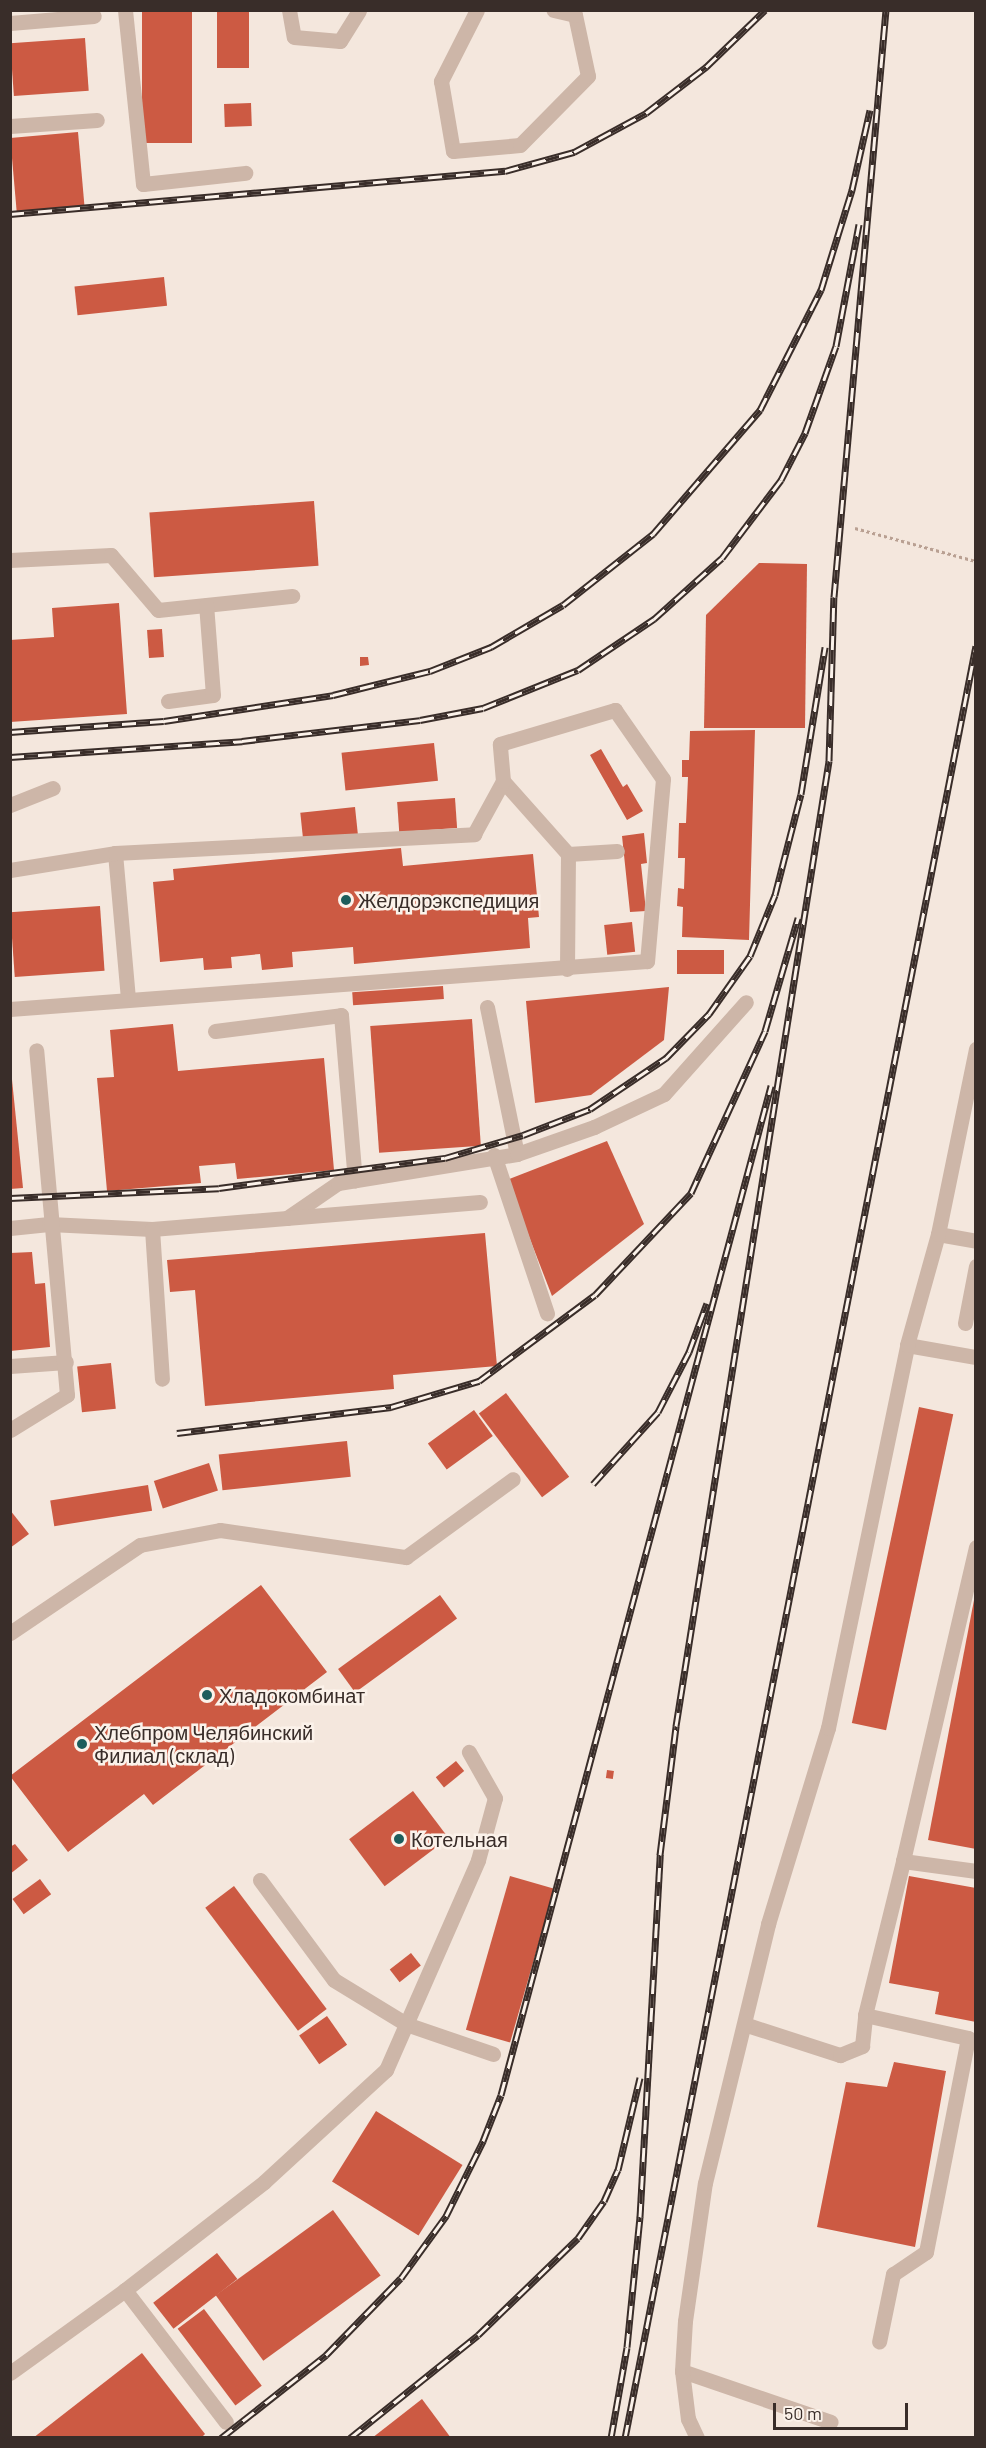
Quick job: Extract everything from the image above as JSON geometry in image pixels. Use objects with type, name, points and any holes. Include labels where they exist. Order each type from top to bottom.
[{"type":"street","points":[[125,10],[143,184],[245,173]]},
{"type":"street","points":[[289,10],[294,37],[340,41],[359,10]]},
{"type":"street","points":[[477,10],[441,81],[453,151],[520,145],[588,76],[575,15],[554,10]]},
{"type":"street","points":[[10,23],[94,16]]},
{"type":"street","points":[[10,126],[97,120]]},
{"type":"street","points":[[10,560],[111,555],[158,610],[292,596]]},
{"type":"street","points":[[168,701],[213,695],[206,605]]},
{"type":"street","points":[[10,870],[115,853],[474,834],[503,781],[500,744],[615,710],[663,779],[647,961],[567,969],[10,1009]]},
{"type":"street","points":[[503,781],[568,854],[567,969]]},
{"type":"street","points":[[10,805],[53,788]]},
{"type":"street","points":[[568,854],[617,851]]},
{"type":"street","points":[[115,853],[128,999]]},
{"type":"street","points":[[287,1218],[338,1182],[454,1167],[494,1155],[517,1154],[594,1127],[664,1094],[746,1002]]},
{"type":"street","points":[[487,1007],[517,1154]]},
{"type":"street","points":[[215,1031],[341,1015],[355,1180]]},
{"type":"street","points":[[698,2438],[688,2419],[682,2371],[685,2321],[705,2183],[747,2025],[768,1924],[828,1728],[907,1345],[938,1234],[975,1049]]},
{"type":"street","points":[[10,1430],[67,1395],[66,1362],[49,1224],[36,1050]]},
{"type":"street","points":[[494,1155],[547,1313]]},
{"type":"street","points":[[10,1228],[49,1224],[152,1230],[480,1202]]},
{"type":"street","points":[[152,1230],[162,1378]]},
{"type":"street","points":[[938,1234],[975,1241]]},
{"type":"street","points":[[965,1323],[975,1266]]},
{"type":"street","points":[[907,1345],[975,1357]]},
{"type":"street","points":[[10,1365],[66,1362]]},
{"type":"street","points":[[10,1633],[140,1545],[220,1530],[406,1557],[513,1479]]},
{"type":"street","points":[[747,2025],[840,2055],[862,2046],[865,2015],[975,1547]]},
{"type":"street","points":[[10,2373],[125,2290],[264,2182],[386,2070],[478,1860],[495,1798],[469,1752]]},
{"type":"street","points":[[903,1861],[975,1871]]},
{"type":"street","points":[[260,1880],[334,1980],[406,2024],[493,2054]]},
{"type":"street","points":[[865,2015],[972,2039],[926,2252],[893,2274],[879,2342]]},
{"type":"street","points":[[125,2290],[226,2422]]},
{"type":"street","points":[[682,2371],[831,2422]]},
{"type":"path","points":[[855,528],[975,561]]},
{"type":"building","points":[[142,10],[192,10],[192,143],[142,143]]},
{"type":"building","points":[[217,10],[249,10],[249,68],[217,68]]},
{"type":"building","points":[[85,38],[89,91],[14,96],[10,43]]},
{"type":"building","points":[[251,103],[252,126],[225,127],[224,104]]},
{"type":"building","points":[[78,132],[84,206],[17,212],[10,138]]},
{"type":"building","points":[[164,277],[167,306],[78,315],[74,286]]},
{"type":"building","points":[[314,501],[319,566],[154,577],[149,513]]},
{"type":"building","points":[[759,563],[807,564],[805,728],[704,728],[706,615]]},
{"type":"building","points":[[119,603],[127,714],[10,722],[10,640],[54,637],[52,608]]},
{"type":"building","points":[[162,629],[164,657],[149,658],[147,630]]},
{"type":"building","points":[[360,657],[368,657],[369,665],[360,666]]},
{"type":"building","points":[[755,730],[749,940],[682,937],[683,907],[677,906],[678,888],[684,889],[685,858],[678,858],[679,823],[686,823],[688,777],[682,777],[682,760],[689,760],[690,731]]},
{"type":"building","points":[[434,743],[438,781],[345,791],[342,753]]},
{"type":"building","points":[[601,749],[623,787],[627,784],[643,811],[627,820],[590,755]]},
{"type":"building","points":[[455,798],[457,828],[399,832],[397,802]]},
{"type":"building","name":"Желдорэкспедиция","points":[[355,807],[358,837],[303,843],[300,813]]},
{"type":"building","points":[[644,833],[647,863],[641,864],[646,911],[630,912],[622,836]]},
{"type":"building","name":"Желдорэкспедиция","points":[[401,848],[403,866],[533,854],[539,917],[528,918],[530,948],[354,964],[353,947],[292,952],[293,967],[262,970],[260,954],[231,957],[232,968],[204,970],[203,958],[160,962],[153,882],[174,880],[173,869]]},
{"type":"building","points":[[100,906],[105,971],[15,977],[10,912]]},
{"type":"building","points":[[632,922],[635,952],[607,955],[604,925]]},
{"type":"building","points":[[677,950],[724,950],[724,974],[677,974]]},
{"type":"building","points":[[443,986],[444,999],[353,1005],[352,992]]},
{"type":"building","points":[[669,987],[664,1040],[591,1095],[535,1103],[526,1001]]},
{"type":"building","points":[[472,1019],[481,1146],[379,1153],[370,1026]]},
{"type":"building","points":[[173,1024],[178,1071],[324,1058],[334,1170],[237,1179],[235,1163],[199,1166],[201,1183],[107,1191],[97,1078],[114,1077],[110,1030]]},
{"type":"building","points":[[10,1060],[23,1188],[10,1189]]},
{"type":"building","points":[[607,1141],[644,1224],[552,1296],[507,1180]]},
{"type":"building","points":[[485,1233],[497,1366],[393,1375],[394,1389],[205,1406],[195,1290],[170,1292],[167,1260]]},
{"type":"building","points":[[32,1252],[35,1284],[45,1283],[50,1347],[10,1351],[10,1253]]},
{"type":"building","points":[[111,1363],[116,1409],[82,1412],[77,1367]]},
{"type":"building","points":[[506,1393],[569,1477],[542,1497],[479,1413]]},
{"type":"building","points":[[919,1407],[953,1414],[886,1730],[852,1723]]},
{"type":"building","points":[[474,1410],[493,1436],[447,1469],[428,1444]]},
{"type":"building","points":[[347,1441],[351,1477],[222,1490],[219,1454]]},
{"type":"building","points":[[209,1463],[218,1491],[163,1509],[154,1481]]},
{"type":"building","points":[[148,1485],[152,1511],[54,1526],[50,1500]]},
{"type":"building","points":[[10,1510],[29,1534],[10,1548]]},
{"type":"building","name":"Хладокомбинат","points":[[261,1585],[327,1672],[153,1805],[144,1794],[68,1852],[10,1776]]},
{"type":"building","points":[[440,1595],[457,1618],[355,1693],[338,1669]]},
{"type":"building","points":[[974,1600],[976,1600],[976,1849],[928,1840]]},
{"type":"building","points":[[456,1761],[464,1771],[444,1787],[436,1777]]},
{"type":"building","points":[[607,1770],[614,1771],[613,1779],[606,1778]]},
{"type":"building","name":"Котельная","points":[[413,1791],[449,1838],[385,1886],[349,1839]]},
{"type":"building","points":[[15,1844],[28,1860],[10,1874],[10,1847]]},
{"type":"building","points":[[510,1876],[554,1889],[510,2042],[466,2030]]},
{"type":"building","points":[[909,1876],[976,1888],[976,2022],[935,2014],[939,1992],[889,1983]]},
{"type":"building","points":[[40,1879],[51,1894],[24,1914],[12,1899]]},
{"type":"building","points":[[234,1886],[327,2009],[298,2031],[205,1908]]},
{"type":"building","points":[[411,1953],[421,1966],[400,1982],[390,1970]]},
{"type":"building","points":[[327,2016],[347,2045],[319,2064],[299,2036]]},
{"type":"building","points":[[894,2062],[946,2071],[915,2247],[817,2227],[846,2082],[887,2087]]},
{"type":"building","points":[[376,2111],[463,2165],[419,2235],[332,2181]]},
{"type":"building","points":[[333,2210],[381,2276],[263,2361],[216,2295]]},
{"type":"building","points":[[217,2253],[237,2279],[173,2329],[153,2303]]},
{"type":"building","points":[[204,2309],[262,2386],[235,2406],[178,2329]]},
{"type":"building","points":[[142,2353],[205,2434],[201,2438],[33,2438]]},
{"type":"building","points":[[422,2399],[451,2438],[372,2438]]},
{"type":"railway","points":[[10,214],[505,171],[574,152],[646,113],[706,67],[765,10]]},
{"type":"railway","points":[[611,2438],[627,2347],[640,2217],[660,1855],[676,1726],[829,761],[834,597],[886,10]]},
{"type":"railway","points":[[10,732],[164,721],[333,695],[430,671],[491,647],[563,605],[653,534],[760,410],[821,290],[852,190],[870,110]]},
{"type":"railway","points":[[10,757],[242,741],[420,720],[483,708],[578,670],[654,619],[722,558],[781,480],[805,433],[836,346],[859,224]]},
{"type":"railway","points":[[625,2438],[976,646]]},
{"type":"railway","points":[[10,1198],[219,1188],[445,1158],[523,1135],[590,1109],[666,1058],[709,1014],[750,956],[775,895],[801,794],[825,647]]},
{"type":"railway","points":[[177,1433],[391,1407],[479,1381],[595,1295],[691,1193],[765,1031],[798,918]]},
{"type":"railway","points":[[221,2438],[326,2355],[401,2278],[446,2216],[483,2141],[501,2095],[771,1086]]},
{"type":"railway","points":[[593,1484],[658,1412],[689,1352],[707,1303]]},
{"type":"railway","points":[[350,2438],[478,2335],[578,2238],[604,2201],[618,2170],[640,2078]]},
{"type":"place","name":"Желдорэкспедиция","points":[[346,900]]},
{"type":"place","name":"Хладокомбинат","points":[[207,1695]]},
{"type":"place","name":"Хлебпром Челябинский Филиал (склад)","points":[[82,1744]]},
{"type":"place","name":"Котельная","points":[[399,1839]]}]
